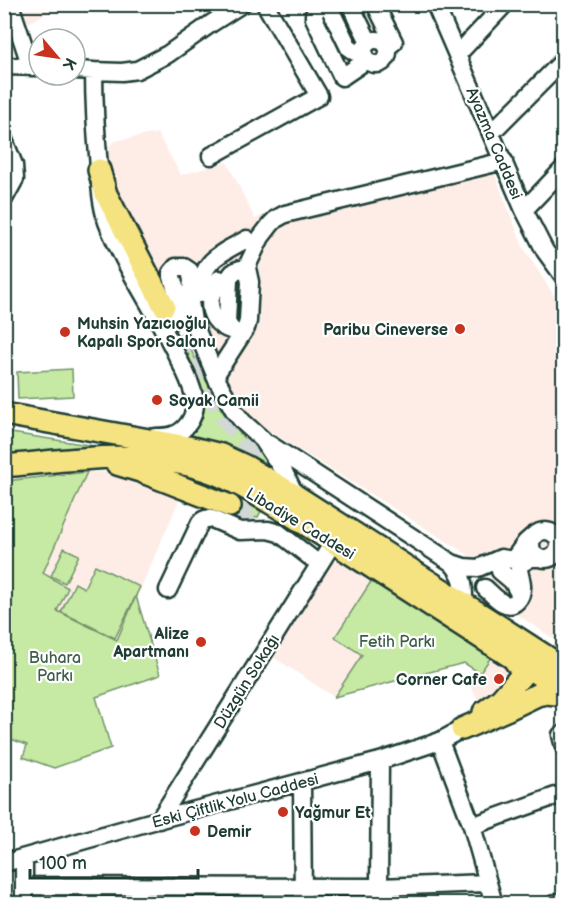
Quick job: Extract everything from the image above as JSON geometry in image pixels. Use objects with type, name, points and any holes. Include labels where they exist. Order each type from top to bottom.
[{"type":"main road","points":[[99,170],[106,194],[164,306]]},
{"type":"main road","name":"Libadiye Caddesi","points":[[9,416],[188,447],[221,455],[245,466],[296,495],[468,607],[538,666],[564,692]]},
{"type":"main road","name":"Libadiye Caddesi","points":[[9,465],[111,456],[152,458],[208,471],[243,487],[288,513],[538,666]]},
{"type":"main road","points":[[90,458],[124,466],[230,506]]},
{"type":"main road","points":[[508,709],[524,696],[538,666]]},
{"type":"main road","points":[[462,729],[538,666]]},
{"type":"main road","points":[[462,729],[537,695],[544,693],[564,696]]},
{"type":"street","points":[[10,4],[27,47]]},
{"type":"street","points":[[87,71],[122,72],[138,70],[168,54],[242,4]]},
{"type":"street","points":[[211,156],[319,96],[265,4]]},
{"type":"street","points":[[350,4],[367,52],[375,64],[383,62],[388,55],[387,47],[394,42],[375,4]]},
{"type":"street","name":"Ayazma Caddesi","points":[[435,4],[524,210],[545,251],[564,277]]},
{"type":"street","points":[[457,55],[505,4]]},
{"type":"street","points":[[491,133],[564,60]]},
{"type":"street","points":[[4,66],[27,67]]},
{"type":"street","points":[[94,71],[94,109],[101,197],[107,221],[117,245],[187,377],[195,402],[194,411],[186,427],[180,432],[172,436],[141,439]]},
{"type":"street","points":[[4,140],[14,165],[15,179],[4,199]]},
{"type":"street","points":[[237,333],[229,327],[227,322],[230,276],[233,272],[247,268],[252,253],[276,219],[285,214],[504,161]]},
{"type":"street","points":[[524,210],[564,168]]},
{"type":"street","points":[[247,239],[214,259],[207,266],[200,280],[199,293],[202,317],[227,400],[243,422],[263,440],[452,563],[478,568],[501,558],[513,560],[526,542],[542,530],[551,531],[558,537],[559,547],[554,556],[531,558],[519,565],[476,580],[468,607]]},
{"type":"street","points":[[163,328],[177,313],[178,303],[171,273],[176,267],[184,267],[190,270],[192,280],[190,302],[193,321],[218,371]]},
{"type":"street","points":[[219,279],[211,295],[210,303],[214,320],[225,329],[237,333]]},
{"type":"street","points":[[218,371],[237,333]]},
{"type":"street","points":[[263,440],[296,495]]},
{"type":"street","points":[[168,590],[200,523],[208,518],[240,531],[273,531],[319,564]]},
{"type":"street","points":[[534,535],[531,539],[531,548],[533,553],[540,558]]},
{"type":"street","name":"Düzgün Sokağı","points":[[159,820],[334,541]]},
{"type":"street","points":[[452,563],[463,578],[468,607]]},
{"type":"street","points":[[485,588],[502,603],[514,603],[522,590],[519,565]]},
{"type":"street","points":[[500,571],[512,581],[520,596]]},
{"type":"street","name":"Eski Çiftlik Yolu Caddesi","points":[[4,863],[380,761],[440,741],[462,729]]},
{"type":"street","points":[[440,741],[472,826],[494,903]]},
{"type":"street","points":[[379,887],[380,761]]},
{"type":"street","points":[[302,782],[303,903]]},
{"type":"street","points":[[472,826],[564,793]]},
{"type":"street","points":[[24,858],[24,903]]},
{"type":"street","points":[[24,886],[379,887],[487,882]]},
{"type":"street","points":[[554,903],[564,900]]},
{"type":"shaded area","points":[[21,5],[62,5],[28,23]]},
{"type":"shaded area","points":[[157,133],[181,175],[227,162],[255,219],[277,209],[490,162],[523,247],[563,310],[563,645],[519,616],[478,561],[266,429],[233,420],[193,348],[194,340],[171,297],[110,191],[105,149],[115,141]]},
{"type":"shaded area","points":[[87,472],[113,472],[181,496],[118,640],[57,611],[42,573]]},
{"type":"shaded area","points":[[342,560],[372,580],[335,637],[362,654],[334,697],[272,656],[330,562]]},
{"type":"shaded area","points":[[491,657],[510,669],[510,680],[482,707],[471,687]]},
{"type":"green space","points":[[189,346],[227,418],[246,441],[260,450],[270,467],[219,444],[188,435],[199,385],[187,351]]},
{"type":"green space","points":[[72,369],[73,396],[18,399],[17,372]]},
{"type":"green space","points":[[5,432],[114,449],[5,455]]},
{"type":"green space","points":[[161,471],[223,489],[261,511],[258,517],[250,519],[229,514]]},
{"type":"green space","name":"Buhara Parkı","points":[[87,472],[43,573],[68,588],[57,611],[117,640],[136,596],[160,675],[96,697],[111,748],[54,768],[23,757],[27,745],[5,737],[8,715],[4,713],[5,481]]},
{"type":"green space","points":[[64,548],[79,555],[65,583],[51,576]]},
{"type":"green space","points":[[95,565],[140,587],[115,638],[61,612],[75,583],[84,588]]},
{"type":"green space","name":"Fetih Parkı","points":[[372,580],[491,657],[480,673],[464,663],[334,697],[362,655],[335,637]]},
{"type":"tunnel","points":[[164,306],[225,417],[247,443],[266,458],[273,470],[273,487],[270,495],[258,509],[244,512],[230,506]]},
{"type":"place","name":"Paribu Cineverse","points":[[460,329]]},
{"type":"place","name":"Muhsin Yazıcıoğlu Kapalı Spor Salonu","points":[[65,332]]},
{"type":"place","name":"Soyak Camii","points":[[157,400]]},
{"type":"place","name":"Alize Apartmanı","points":[[201,642]]},
{"type":"place","name":"Corner Cafe","points":[[499,679]]},
{"type":"place","name":"Yağmur Et","points":[[283,812]]},
{"type":"place","name":"Demir","points":[[195,831]]}]
